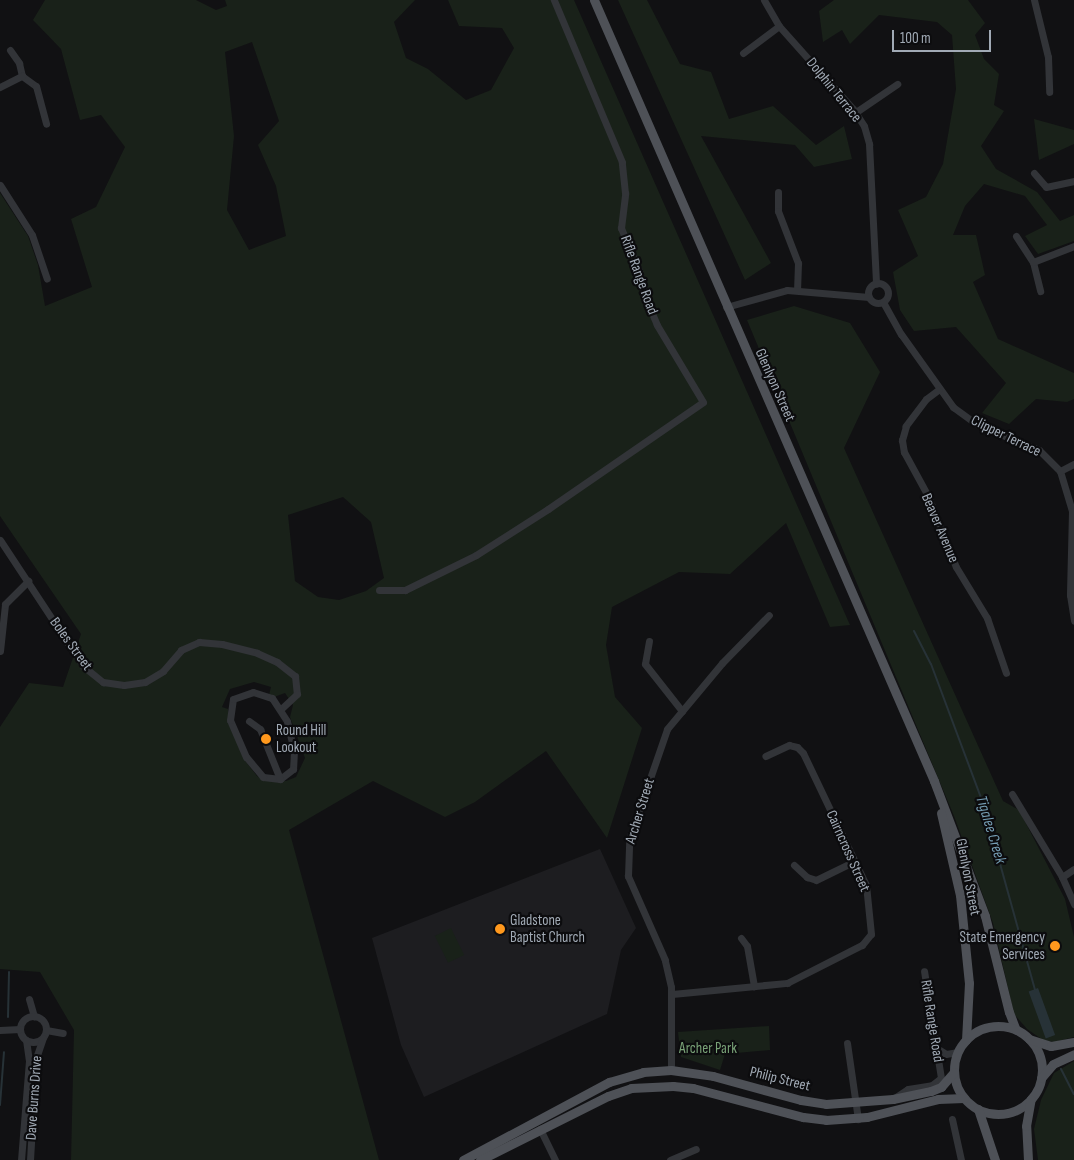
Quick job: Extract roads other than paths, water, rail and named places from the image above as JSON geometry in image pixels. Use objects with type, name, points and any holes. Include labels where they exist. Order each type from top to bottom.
[{"type":"main road","name":"Glenlyon Street","points":[[594,0],[726,307],[934,781],[985,916],[1009,1012],[1016,1030]]},
{"type":"main road","name":"Glenlyon Street","points":[[934,781],[960,895],[969,983],[966,1040]]},
{"type":"main road","points":[[1031,1099],[1006,1113],[978,1109],[964,1098],[954,1072],[957,1052],[966,1040],[990,1027],[1016,1030],[1029,1039],[1051,1046],[1074,1042]]},
{"type":"main road","points":[[1029,1039],[1040,1057],[1041,1078]]},
{"type":"main road","points":[[1028,1160],[1026,1126],[1031,1099],[1041,1078],[1053,1064],[1074,1054]]},
{"type":"main road","points":[[671,1070],[678,1086]]},
{"type":"main road","name":"Philip Street","points":[[463,1160],[609,1082],[643,1072],[671,1070],[713,1076],[801,1100],[855,1102],[893,1098],[941,1087],[954,1072]]},
{"type":"main road","name":"Philip Street","points":[[480,1160],[540,1129],[631,1088],[678,1086],[710,1091],[803,1118],[858,1118],[938,1099],[964,1098]]},
{"type":"main road","points":[[978,1109],[994,1160]]},
{"type":"street","name":"Rifle Range Road","points":[[380,590],[405,590],[476,555],[548,509],[703,402],[657,325],[644,294],[639,271],[621,228],[625,193],[622,162],[554,0]]},
{"type":"street","name":"Dolphin Terrace","points":[[764,0],[779,26],[856,112],[869,144],[876,284]]},
{"type":"street","points":[[1034,0],[1048,56],[1049,92]]},
{"type":"street","points":[[743,54],[779,26]]},
{"type":"street","points":[[10,50],[19,63],[22,76],[36,86],[46,124]]},
{"type":"street","points":[[0,87],[22,76]]},
{"type":"street","points":[[856,112],[897,84]]},
{"type":"street","points":[[1034,173],[1046,187],[1074,181]]},
{"type":"street","points":[[0,185],[32,235],[46,279]]},
{"type":"street","points":[[778,192],[778,211],[798,263],[797,290]]},
{"type":"street","points":[[1016,236],[1033,262],[1040,291]]},
{"type":"street","points":[[1033,262],[1074,246]]},
{"type":"street","points":[[726,307],[797,290],[869,297],[877,303],[883,302],[887,290],[876,284],[871,287],[869,297]]},
{"type":"street","name":"Clipper Terrace","points":[[883,302],[938,390],[962,415],[984,428],[1030,445],[1046,456],[1060,472],[1072,511],[1070,595],[1074,621]]},
{"type":"street","name":"Beaver Avenue","points":[[938,390],[926,399],[906,426],[902,440],[904,452],[928,496],[956,567],[987,618],[1006,673]]},
{"type":"street","points":[[1060,472],[1074,464]]},
{"type":"street","name":"Boles Street","points":[[0,540],[83,666],[102,682],[124,685],[145,682],[163,671],[181,650],[198,642],[222,644],[257,653],[277,662],[295,676],[297,694],[281,709]]},
{"type":"street","points":[[0,652],[5,604],[28,581]]},
{"type":"street","name":"Archer Street","points":[[671,1070],[672,994],[665,960],[628,876],[629,840],[667,729],[768,615]]},
{"type":"street","points":[[649,641],[645,664],[682,711]]},
{"type":"street","points":[[253,692],[272,698],[281,709],[294,751],[293,769],[280,779],[263,777],[246,757],[230,720],[233,699],[253,692]]},
{"type":"street","points":[[249,721],[260,729],[280,779]]},
{"type":"street","name":"Cairncross Street","points":[[672,994],[787,983],[868,940],[871,934],[868,893],[855,861],[800,749],[789,745],[765,756]]},
{"type":"street","points":[[1012,794],[1062,877],[1074,904]]},
{"type":"street","points":[[794,865],[807,877],[816,880],[855,861]]},
{"type":"street","points":[[1062,877],[1074,869]]},
{"type":"street","points":[[741,938],[747,946],[754,986]]},
{"type":"street","name":"Rifle Range Road","points":[[893,1098],[908,1089],[937,1082],[941,1074],[924,971]]},
{"type":"street","points":[[29,999],[34,1016]]},
{"type":"street","points":[[20,1029],[26,1018],[34,1016],[41,1019],[46,1030]]},
{"type":"street","points":[[0,1030],[20,1029]]},
{"type":"street","points":[[20,1029],[26,1040],[35,1042],[42,1038],[46,1030]]},
{"type":"street","points":[[46,1030],[63,1033]]},
{"type":"street","name":"Dave Burns Drive","points":[[30,1160],[36,1058],[42,1038]]},
{"type":"street","name":"Dave Burns Drive","points":[[21,1160],[29,1061],[26,1040]]},
{"type":"street","points":[[847,1043],[858,1118]]},
{"type":"street","points":[[938,1049],[946,1054],[957,1052]]},
{"type":"street","points":[[952,1119],[961,1160]]},
{"type":"street","points":[[540,1129],[555,1160]]},
{"type":"street","points":[[670,1160],[696,1149]]},
{"type":"waterway","name":"Tigalee Creek","points":[[914,631],[931,664],[984,806],[1035,990]]},
{"type":"waterway","points":[[8,1017],[9,972]]},
{"type":"waterway","points":[[0,1105],[4,1052]]},
{"type":"waterway","name":"Tigalee Creek","points":[[1061,1069],[1074,1094]]},
{"type":"place","name":"Round Hill Lookout","points":[[266,739]]},
{"type":"place","name":"Gladstone Baptist Church","points":[[500,929]]},
{"type":"place","name":"State Emergency Services","points":[[1055,946]]},
{"type":"park label","name":"Archer Park","points":[[708,1049]]}]
